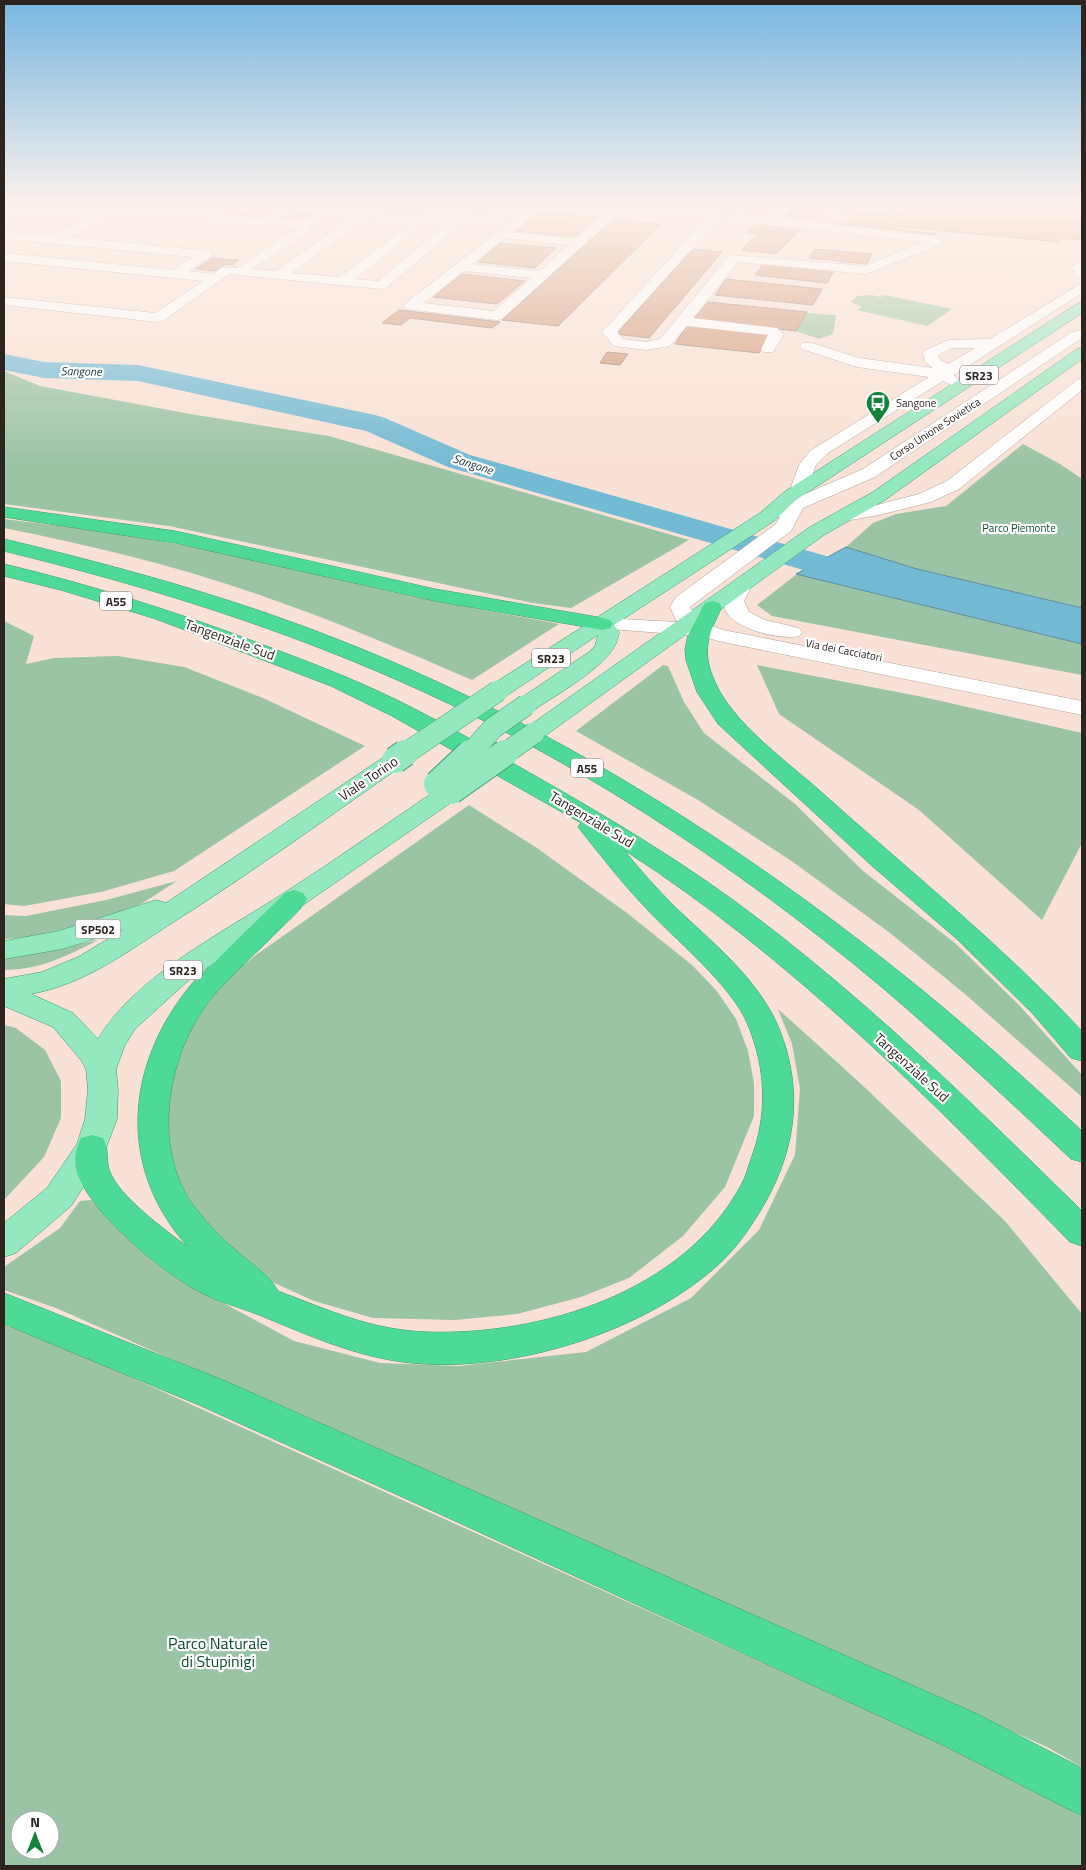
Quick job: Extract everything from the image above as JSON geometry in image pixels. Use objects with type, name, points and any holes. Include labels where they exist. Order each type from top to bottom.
[{"type":"highway","points":[[4,512],[175,537],[435,595],[603,624]]},
{"type":"highway","name":"Tangenziale Sud","points":[[4,545],[76,562],[184,593],[324,641],[417,681],[552,748],[621,787],[786,898],[874,965],[1043,1111],[1082,1150]]},
{"type":"highway","name":"Tangenziale Sud","points":[[4,570],[94,594],[176,620],[299,665],[385,704],[576,808],[662,863],[724,908],[796,965],[876,1033],[950,1101],[1082,1232]]},
{"type":"highway","points":[[712,607],[692,630],[696,658],[711,699],[726,719],[880,859],[968,934],[1043,1007],[1082,1050]]},
{"type":"highway","points":[[92,1147],[92,1168],[98,1183],[130,1219],[161,1246],[213,1282],[276,1306],[306,1320],[352,1336],[402,1346],[461,1348],[522,1341],[563,1331],[624,1310],[671,1284],[703,1258],[728,1232],[754,1196],[769,1160],[778,1123],[781,1090],[762,1024],[746,998],[720,968],[649,896],[576,808]]},
{"type":"highway","points":[[276,1306],[201,1238],[184,1218],[169,1194],[158,1166],[154,1142],[154,1113],[156,1088],[163,1061],[173,1036],[187,1012],[201,992],[294,899]]},
{"type":"highway","points":[[4,1308],[212,1393],[447,1498],[961,1730],[1082,1792]]},
{"type":"main road","name":"Corso Unione Sovietica","points":[[797,498],[838,464],[1081,308]]},
{"type":"main road","name":"Corso Unione Sovietica","points":[[742,585],[812,534],[880,496],[1082,352]]},
{"type":"main road","name":"Viale Torino","points":[[4,989],[48,981],[88,964],[191,898],[498,691],[763,520]]},
{"type":"main road","points":[[712,607],[742,585]]},
{"type":"main road","points":[[444,788],[464,760],[492,728],[605,650],[608,644],[609,632],[603,624]]},
{"type":"main road","name":"SR23","points":[[100,1068],[111,1043],[125,1022],[146,1000],[180,972],[294,899],[414,817],[444,788],[554,719],[653,650]]},
{"type":"main road","name":"SP502","points":[[4,950],[41,946],[191,898]]},
{"type":"main road","points":[[4,996],[17,999],[63,1020],[94,1054],[100,1068],[103,1090],[101,1119],[92,1147],[59,1197],[4,1243]]},
{"type":"street","points":[[4,301],[158,318],[197,291]]},
{"type":"street","points":[[431,291],[412,306],[497,316],[525,291]]},
{"type":"street","points":[[643,291],[610,332],[619,343],[646,346],[665,343],[708,291]]},
{"type":"street","points":[[653,650],[678,640],[692,630],[681,611],[680,607],[683,601],[750,554],[784,527],[797,498],[805,466],[817,452],[1075,291]]},
{"type":"street","points":[[158,302],[178,304]]},
{"type":"street","points":[[1080,334],[1081,308]]},
{"type":"street","points":[[683,321],[772,331],[777,334],[768,349]]},
{"type":"street","name":"Corso Unione Sovietica","points":[[869,473],[1080,334]]},
{"type":"street","points":[[995,342],[1014,352]]},
{"type":"street","name":"Corso Unione Sovietica","points":[[960,387],[933,362],[930,354],[949,344],[995,342]]},
{"type":"street","points":[[807,346],[857,362],[946,373]]},
{"type":"street","name":"Corso Unione Sovietica","points":[[845,515],[873,511],[925,498],[950,487],[1082,383]]},
{"type":"street","name":"Corso Unione Sovietica","points":[[817,452],[819,457],[825,460],[899,482],[923,487],[950,487]]},
{"type":"street","points":[[763,520],[797,498],[869,473]]},
{"type":"street","points":[[812,534],[856,491],[869,473]]},
{"type":"street","points":[[742,585],[734,603],[735,610],[743,618],[758,624],[805,634],[838,648]]},
{"type":"street","name":"Via dei Cacciatori","points":[[603,624],[752,633],[838,648],[1082,697]]},
{"type":"street","name":"Via dei Cacciatori","points":[[692,630],[1082,708]]},
{"type":"green space","points":[[871,295],[881,297],[884,295],[952,309],[927,326],[857,310],[862,307],[851,302],[857,296]]},
{"type":"green space","points":[[807,313],[836,315],[833,334],[819,339],[796,331]]},
{"type":"green space","points":[[4,371],[40,386],[190,414],[329,436],[689,540],[571,608],[533,603],[169,526],[4,504]]},
{"type":"green space","name":"Parco Piemonte","points":[[1023,444],[1060,464],[1082,479],[1082,608],[917,569],[846,547],[873,523],[896,514],[946,506]]},
{"type":"green space","points":[[4,519],[100,531],[199,548],[414,597],[559,624],[472,680],[345,627],[236,587],[137,558],[4,528]]},
{"type":"green space","points":[[797,574],[1082,644],[1082,675],[772,616],[757,605]]},
{"type":"green space","points":[[4,621],[34,636],[26,664],[54,658],[118,656],[184,667],[263,698],[365,746],[174,871],[101,892],[24,906],[4,904]]},
{"type":"green space","points":[[663,665],[668,666],[684,702],[704,733],[795,804],[862,870],[956,944],[1019,1005],[1082,1075],[1082,1097],[965,994],[890,933],[793,862],[698,800],[576,731]]},
{"type":"green space","points":[[757,665],[923,697],[1082,733],[1082,843],[1042,920],[919,810],[779,714]]},
{"type":"green space","points":[[469,805],[537,848],[627,913],[692,965],[716,990],[736,1019],[748,1051],[754,1083],[754,1116],[725,1187],[683,1236],[629,1278],[581,1297],[517,1314],[454,1320],[373,1318],[314,1301],[272,1282],[233,1253],[204,1222],[179,1182],[169,1148],[167,1112],[173,1072],[189,1028],[228,977],[256,955]]},
{"type":"green space","points":[[177,881],[141,904],[94,922],[34,937],[4,939],[4,915],[26,916],[106,900]]},
{"type":"green space","points":[[98,940],[64,957],[41,965],[4,970],[4,957],[21,956]]},
{"type":"green space","points":[[778,1009],[859,1082],[1005,1221],[1082,1314],[1082,1767],[1047,1747],[56,1308],[4,1290],[4,1267],[60,1228],[80,1201],[91,1200],[115,1225],[214,1298],[294,1341],[380,1363],[459,1366],[586,1352],[691,1298],[759,1230],[795,1155],[800,1089],[792,1044]]},
{"type":"green space","points":[[4,1025],[16,1028],[45,1050],[61,1081],[61,1118],[44,1157],[4,1200]]},
{"type":"green space","name":"Parco Naturale di Stupinigi","points":[[4,1325],[75,1352],[1075,1804],[1082,1808],[1082,1866],[4,1866]]},
{"type":"water","points":[[846,547],[917,569],[1082,608],[1082,644],[796,574]]},
{"type":"building","points":[[440,291],[513,291],[497,304],[433,297]]},
{"type":"building","points":[[534,291],[593,291],[558,326],[502,320]]},
{"type":"building","points":[[655,291],[689,291],[649,338],[616,334]]},
{"type":"building","points":[[718,291],[821,291],[813,305],[715,295]]},
{"type":"building","points":[[708,302],[807,312],[796,331],[694,319]]},
{"type":"building","points":[[399,310],[500,322],[492,328],[410,318],[401,325],[382,323]]},
{"type":"building","points":[[687,325],[770,334],[759,353],[675,344]]},
{"type":"building","points":[[607,352],[628,354],[620,365],[600,363]]},
{"type":"waterway","name":"Sangone","points":[[4,362],[44,370],[138,373],[375,424],[459,461],[881,582]]},
{"type":"place","name":"Sangone","points":[[878,424]]}]
